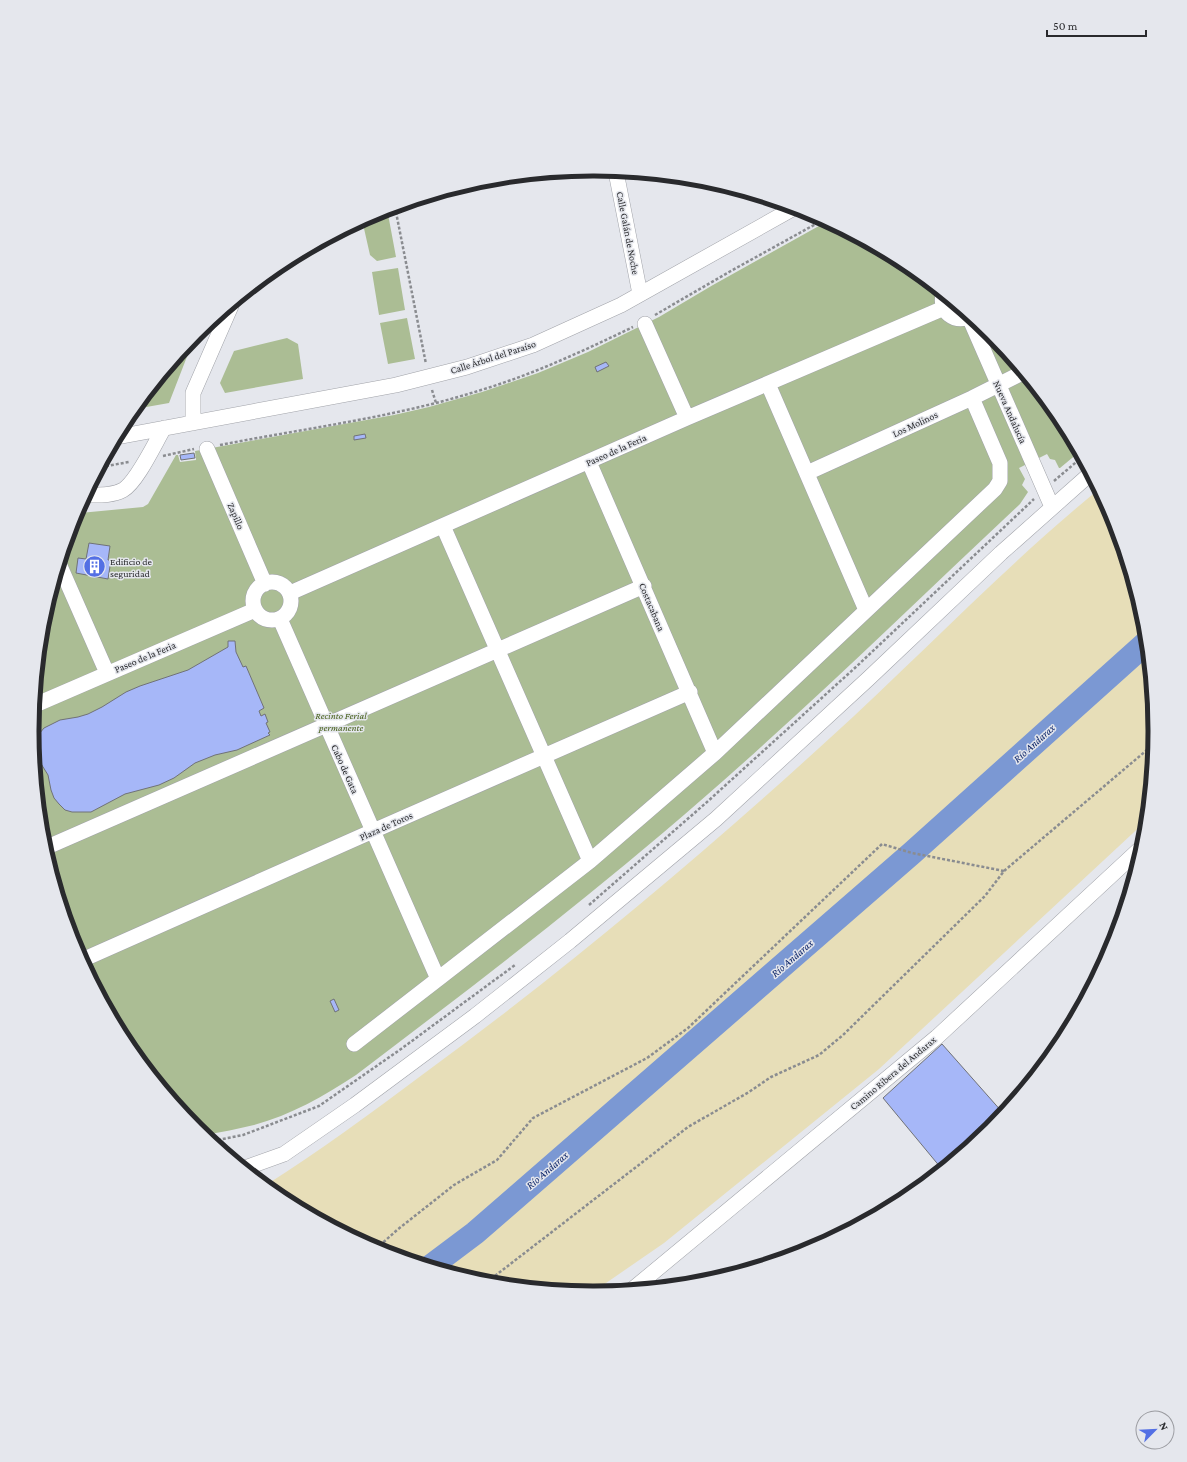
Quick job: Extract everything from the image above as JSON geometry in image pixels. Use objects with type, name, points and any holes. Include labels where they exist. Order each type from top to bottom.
[{"type":"street","name":"Calle Galán de Noche","points":[[617,177],[640,294]]},
{"type":"street","name":"Calle Árbol del Paraíso","points":[[124,436],[396,385],[467,367],[533,345],[621,305],[787,212]]},
{"type":"street","points":[[943,301],[948,314],[955,318],[964,318]]},
{"type":"street","name":"Paseo de la Feria","points":[[290,593],[687,418],[768,384],[943,301]]},
{"type":"street","points":[[193,423],[193,393],[227,315]]},
{"type":"street","points":[[645,324],[687,418]]},
{"type":"street","name":"Nueva Andalucía","points":[[974,327],[1052,507]]},
{"type":"street","name":"Los Molinos","points":[[807,473],[972,398],[1018,375]]},
{"type":"street","points":[[768,384],[866,610]]},
{"type":"street","points":[[354,1044],[590,862],[715,753],[998,484],[1001,475],[1000,463],[972,398]]},
{"type":"street","points":[[92,495],[112,494],[123,490],[132,483],[164,428]]},
{"type":"street","name":"Zapillo","points":[[207,449],[265,584]]},
{"type":"street","name":"Costacabana","points":[[589,462],[690,692],[715,753]]},
{"type":"street","points":[[250,1166],[284,1154],[355,1105],[481,1011],[570,941],[704,828],[868,679],[1001,553],[1086,477]]},
{"type":"street","points":[[443,526],[590,862]]},
{"type":"street","points":[[63,572],[107,673]]},
{"type":"street","points":[[272,582],[280,584],[290,593],[291,607],[288,613],[280,619],[267,620],[259,615],[256,610],[253,603],[255,594],[260,587],[265,584],[272,582]]},
{"type":"street","points":[[51,845],[644,586]]},
{"type":"street","name":"Paseo de la Feria","points":[[40,703],[256,610]]},
{"type":"street","name":"Cabo de Gata","points":[[280,619],[438,979]]},
{"type":"street","name":"Plaza de Toros","points":[[88,958],[690,692]]},
{"type":"street","name":"Camino Ribera del Andarax","points":[[640,1283],[937,1037],[1133,855]]},
{"type":"path","points":[[396,213],[426,365]]},
{"type":"path","points":[[433,390],[436,403]]},
{"type":"path","points":[[584,910],[713,797],[857,666],[1044,490],[1078,461]]},
{"type":"path","points":[[494,1277],[688,1126],[749,1092],[771,1077],[819,1055],[843,1035],[984,896],[1004,871],[1147,750]]},
{"type":"path","points":[[382,1243],[454,1185],[496,1160],[533,1118],[646,1058],[688,1028],[882,844],[912,853],[1004,871]]},
{"type":"path","points":[[219,1140],[243,1135],[319,1106],[395,1053],[516,964]]},
{"type":"green space","points":[[388,216],[396,257],[377,261],[370,255],[364,227]]},
{"type":"green space","name":"Recinto Ferial permanente","points":[[820,225],[839,234],[902,270],[959,314],[986,339],[1033,393],[1055,423],[1075,456],[1060,468],[1055,460],[1050,459],[1047,454],[1019,468],[1025,479],[1022,485],[1028,492],[1020,504],[844,670],[710,793],[626,864],[512,956],[356,1075],[332,1090],[307,1104],[268,1121],[212,1133],[177,1097],[154,1069],[132,1039],[113,1008],[81,943],[68,909],[58,875],[50,839],[40,767],[40,695],[50,623],[58,587],[68,553],[84,513],[143,507],[148,504],[176,455],[178,455],[180,462],[196,460],[195,451],[394,415],[482,392],[538,373],[588,352],[659,317]]},
{"type":"green space","points":[[398,268],[405,310],[379,315],[372,272]]},
{"type":"green space","points":[[407,318],[415,359],[388,364],[380,323]]},
{"type":"green space","points":[[287,338],[298,344],[303,379],[225,393],[220,383],[234,351]]},
{"type":"green space","points":[[189,352],[169,403],[143,408]]},
{"type":"sand","points":[[1094,493],[1119,553],[1129,587],[1143,659],[1147,695],[1147,767],[1139,828],[879,1069],[664,1243],[602,1286],[521,1281],[450,1267],[381,1243],[348,1228],[316,1211],[271,1182],[345,1132],[475,1036],[579,954],[681,870],[864,707],[962,612],[1063,519]]},
{"type":"building","points":[[606,362],[609,366],[597,372],[595,367]]},
{"type":"building","points":[[365,434],[366,438],[354,440],[354,436]]},
{"type":"building","points":[[194,453],[195,458],[181,460],[180,455]]},
{"type":"building","name":"Edificio de seguridad","points":[[89,543],[110,546],[108,560],[111,560],[108,579],[76,573],[78,558],[86,559]]},
{"type":"building","points":[[228,641],[235,641],[236,652],[243,667],[246,666],[264,708],[259,711],[261,716],[265,714],[268,722],[266,723],[270,732],[268,733],[270,735],[237,750],[215,755],[195,763],[174,778],[159,785],[125,794],[91,812],[72,812],[65,810],[59,804],[54,798],[48,775],[40,762],[39,734],[44,728],[60,720],[88,714],[126,692],[188,670],[228,647]]},
{"type":"building","points":[[334,999],[339,1010],[335,1012],[330,1001]]},
{"type":"building","points":[[942,1044],[999,1109],[959,1148],[938,1165],[883,1098]]},
{"type":"waterway","name":"Río Andarax","points":[[436,1262],[475,1233],[912,853],[1141,647]]},
{"type":"place","name":"Edificio de seguridad","points":[[94,567]]}]
